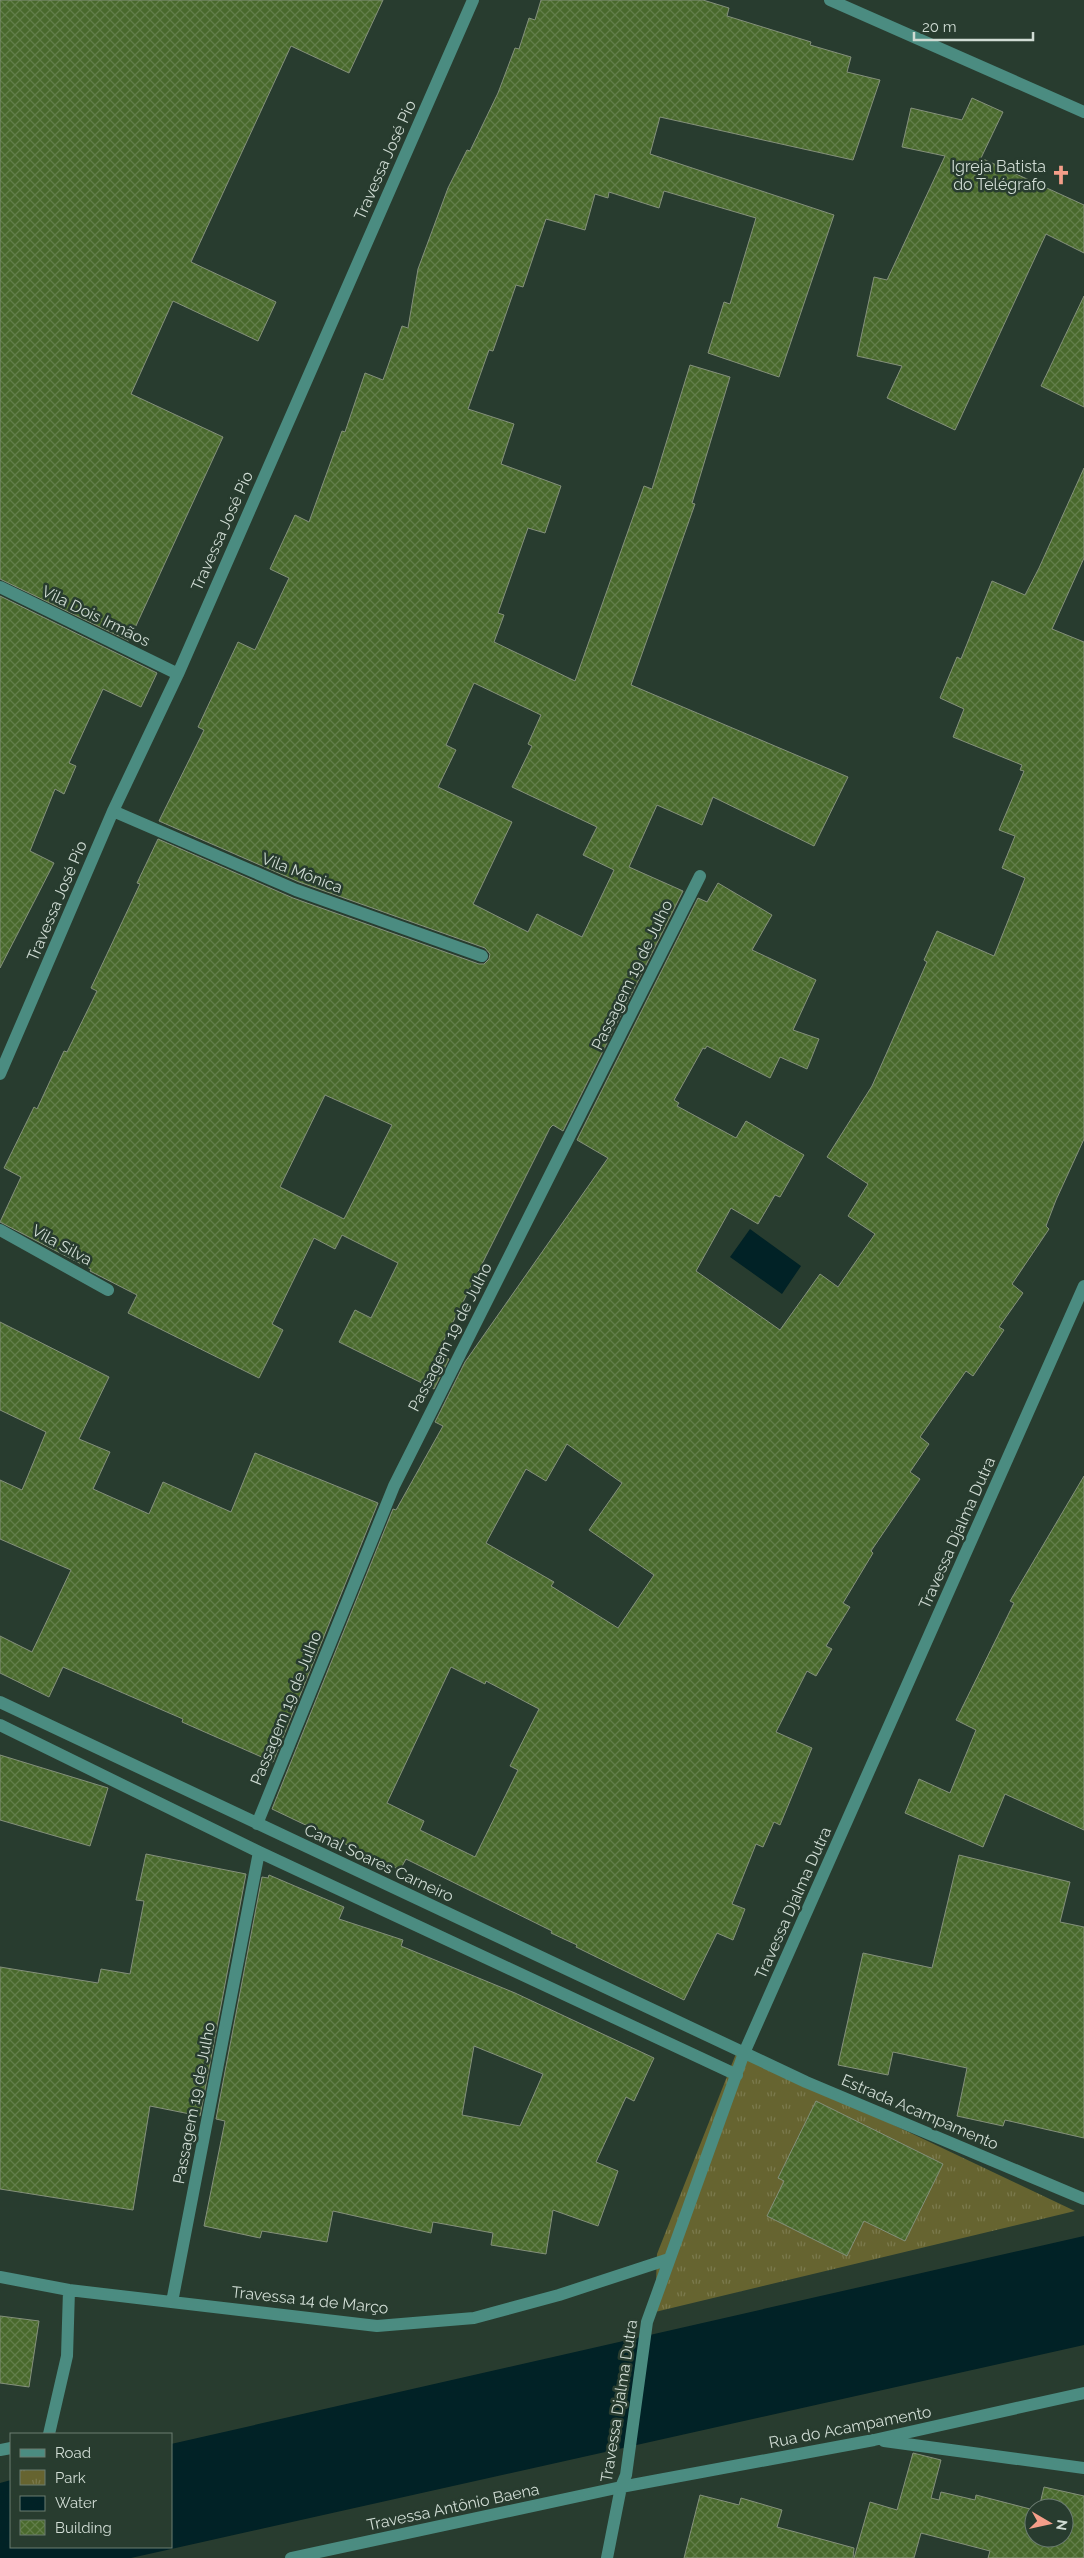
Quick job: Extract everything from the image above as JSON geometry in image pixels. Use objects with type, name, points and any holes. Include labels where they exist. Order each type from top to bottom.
[{"type":"street","name":"Travessa José Pio","points":[[0,1074],[113,811],[178,674],[473,0]]},
{"type":"street","points":[[830,0],[1084,112]]},
{"type":"street","name":"Vila Dois Irmãos","points":[[0,587],[178,674]]},
{"type":"street","name":"Vila Mônica","points":[[113,811],[296,890],[482,956]]},
{"type":"street","name":"Passagem 19 de Julho","points":[[257,1824],[394,1486],[700,876]]},
{"type":"street","name":"Vila Silva","points":[[0,1230],[108,1290]]},
{"type":"street","name":"Travessa Djalma Dutra","points":[[607,2558],[621,2487],[626,2475],[647,2322],[744,2053],[1084,1286]]},
{"type":"street","name":"Canal Soares Carneiro","points":[[0,1702],[744,2053]]},
{"type":"street","points":[[0,1725],[259,1852],[737,2075]]},
{"type":"street","name":"Passagem 19 de Julho","points":[[172,2302],[259,1852]]},
{"type":"street","name":"Estrada Acampamento","points":[[744,2053],[806,2082],[1084,2199]]},
{"type":"street","name":"Travessa 14 de Março","points":[[0,2277],[69,2290],[377,2326],[474,2318],[559,2295],[669,2258]]},
{"type":"street","points":[[49,2433],[67,2356],[69,2290]]},
{"type":"street","name":"Rua do Acampamento","points":[[621,2487],[874,2440],[1084,2393]]},
{"type":"street","points":[[874,2440],[1084,2468]]},
{"type":"street","name":"Travessa Antônio Baena","points":[[292,2558],[621,2487]]},
{"type":"green space","points":[[739,2046],[797,2079],[1075,2211],[655,2312],[657,2254]]},
{"type":"water","points":[[750,1229],[801,1266],[782,1294],[730,1257]]},
{"type":"water","points":[[1084,2236],[1084,2345],[131,2558],[0,2558],[0,2483],[10,2480],[10,2548],[172,2548],[172,2444]]},
{"type":"building","points":[[0,0],[383,0],[349,73],[291,46],[191,262],[276,302],[258,341],[173,301],[131,394],[223,437],[129,641],[0,579]]},
{"type":"building","points":[[541,0],[703,0],[729,8],[727,16],[811,42],[810,45],[851,57],[847,72],[880,80],[853,160],[660,117],[650,154],[834,215],[779,377],[708,353],[724,302],[730,304],[756,218],[664,191],[659,208],[609,192],[608,198],[595,194],[585,230],[546,219],[523,287],[516,285],[493,351],[489,350],[468,409],[514,424],[501,464],[561,486],[545,533],[528,528],[498,613],[504,615],[494,642],[575,681],[644,486],[652,489],[690,365],[730,377],[692,503],[695,504],[631,685],[848,777],[814,846],[713,797],[702,825],[657,805],[629,867],[683,891],[563,1131],[553,1125],[550,1128],[438,1352],[449,1359],[434,1389],[339,1342],[355,1310],[371,1318],[398,1263],[342,1235],[335,1249],[314,1238],[272,1324],[283,1330],[259,1378],[128,1313],[137,1295],[0,1222],[21,1177],[4,1168],[34,1107],[37,1109],[64,1051],[67,1052],[97,991],[91,988],[140,884],[137,883],[158,839],[293,898],[479,964],[484,964],[489,959],[490,954],[485,948],[299,882],[159,821],[204,730],[198,727],[238,642],[255,650],[289,578],[270,569],[295,515],[309,522],[342,431],[345,432],[365,373],[383,380],[402,326],[408,328],[418,269],[448,188],[467,150],[470,151],[498,93],[515,48],[519,49],[529,18],[535,20]],"holes":[[[474,683],[541,715],[528,744],[532,746],[512,787],[597,827],[583,855],[614,870],[582,937],[537,914],[528,932],[473,904],[512,822],[438,787],[456,750],[446,745]],[[325,1095],[392,1125],[344,1219],[280,1187]]]},
{"type":"building","points":[[972,98],[1003,112],[981,158],[1084,205],[1084,253],[1046,234],[955,430],[887,398],[902,366],[857,356],[874,277],[887,280],[945,156],[902,147],[911,108],[962,120]]},
{"type":"building","points":[[1084,296],[1084,407],[1041,386]]},
{"type":"building","points":[[1084,468],[1084,558],[1052,629],[1084,642],[1084,1139],[1056,1200],[1046,1226],[1049,1229],[1012,1284],[1023,1293],[999,1327],[1004,1330],[973,1376],[966,1371],[920,1437],[929,1444],[910,1472],[920,1479],[871,1551],[873,1553],[843,1603],[850,1607],[826,1646],[832,1649],[816,1676],[807,1671],[776,1732],[812,1748],[780,1825],[774,1822],[763,1847],[756,1844],[732,1904],[745,1909],[733,1940],[717,1933],[684,2000],[576,1947],[577,1945],[551,1933],[552,1931],[406,1859],[400,1870],[272,1809],[393,1509],[396,1510],[443,1426],[435,1422],[465,1362],[608,1158],[577,1140],[698,898],[707,902],[718,883],[772,915],[752,950],[816,980],[793,1030],[819,1039],[807,1069],[780,1057],[770,1078],[707,1046],[705,1049],[703,1048],[674,1100],[679,1103],[677,1106],[736,1138],[746,1121],[804,1155],[780,1197],[775,1195],[758,1224],[731,1208],[696,1271],[780,1330],[820,1274],[838,1287],[875,1234],[848,1216],[868,1184],[827,1157],[872,1086],[927,962],[924,960],[937,931],[994,956],[1025,878],[1002,868],[1015,836],[999,830],[1024,771],[1020,770],[1022,765],[953,737],[964,709],[940,698],[957,657],[961,659],[992,581],[1025,595]],"holes":[[[567,1444],[622,1483],[589,1530],[654,1575],[618,1628],[551,1586],[554,1582],[486,1543],[526,1469],[546,1481]],[[451,1667],[485,1684],[486,1681],[539,1709],[510,1766],[518,1770],[475,1857],[420,1830],[424,1821],[387,1803]]]},
{"type":"building","points":[[0,596],[157,673],[141,707],[103,689],[69,763],[76,766],[64,794],[55,789],[30,851],[54,863],[0,968]]},
{"type":"building","points":[[0,1322],[109,1377],[79,1439],[110,1452],[93,1489],[149,1514],[163,1482],[231,1512],[255,1453],[378,1503],[273,1762],[182,1722],[183,1719],[63,1667],[49,1697],[0,1673],[0,1636],[32,1652],[71,1570],[0,1539],[0,1480],[22,1490],[46,1432],[0,1410]]},
{"type":"building","points":[[1084,1476],[1084,1830],[1005,1794],[983,1847],[905,1813],[919,1779],[950,1793],[976,1730],[956,1720],[1014,1603],[1010,1601]]},
{"type":"building","points":[[0,1755],[108,1788],[90,1846],[0,1820]]},
{"type":"building","points":[[146,1854],[246,1874],[200,2116],[150,2106],[133,2210],[0,2189],[0,1967],[98,1983],[101,1969],[130,1974],[144,1901],[136,1900]]},
{"type":"building","points":[[959,1855],[1070,1882],[1060,1922],[1084,1927],[1084,2138],[1005,2120],[1003,2126],[957,2116],[967,2068],[893,2052],[888,2075],[838,2065],[863,1953],[932,1968]]},
{"type":"building","points":[[269,1875],[344,1907],[339,1919],[403,1940],[401,1946],[515,1993],[654,2058],[634,2101],[626,2097],[596,2162],[618,2171],[598,2226],[553,2210],[546,2254],[491,2245],[493,2233],[433,2222],[431,2233],[333,2211],[327,2242],[262,2231],[260,2238],[204,2226],[225,2121],[216,2119],[262,1877],[268,1878]],"holes":[[[474,2046],[543,2074],[520,2126],[462,2115]]]},
{"type":"building","points":[[816,2101],[943,2164],[905,2241],[864,2221],[847,2256],[767,2216],[784,2181],[778,2178]]},
{"type":"building","points":[[0,2316],[39,2321],[29,2387],[0,2383]]},
{"type":"building","points":[[913,2453],[941,2460],[931,2498],[939,2500],[941,2492],[975,2500],[976,2495],[1024,2507],[1024,2548],[1074,2548],[1074,2498],[1041,2498],[1044,2487],[1084,2496],[1084,2558],[988,2558],[990,2551],[921,2533],[914,2558],[854,2558],[870,2502],[897,2510]]},
{"type":"building","points":[[700,2495],[739,2505],[741,2498],[782,2510],[777,2527],[854,2548],[853,2558],[684,2558]]},
{"type":"place","name":"Igreja Batista do Telégrafo","points":[[1061,175]]}]
